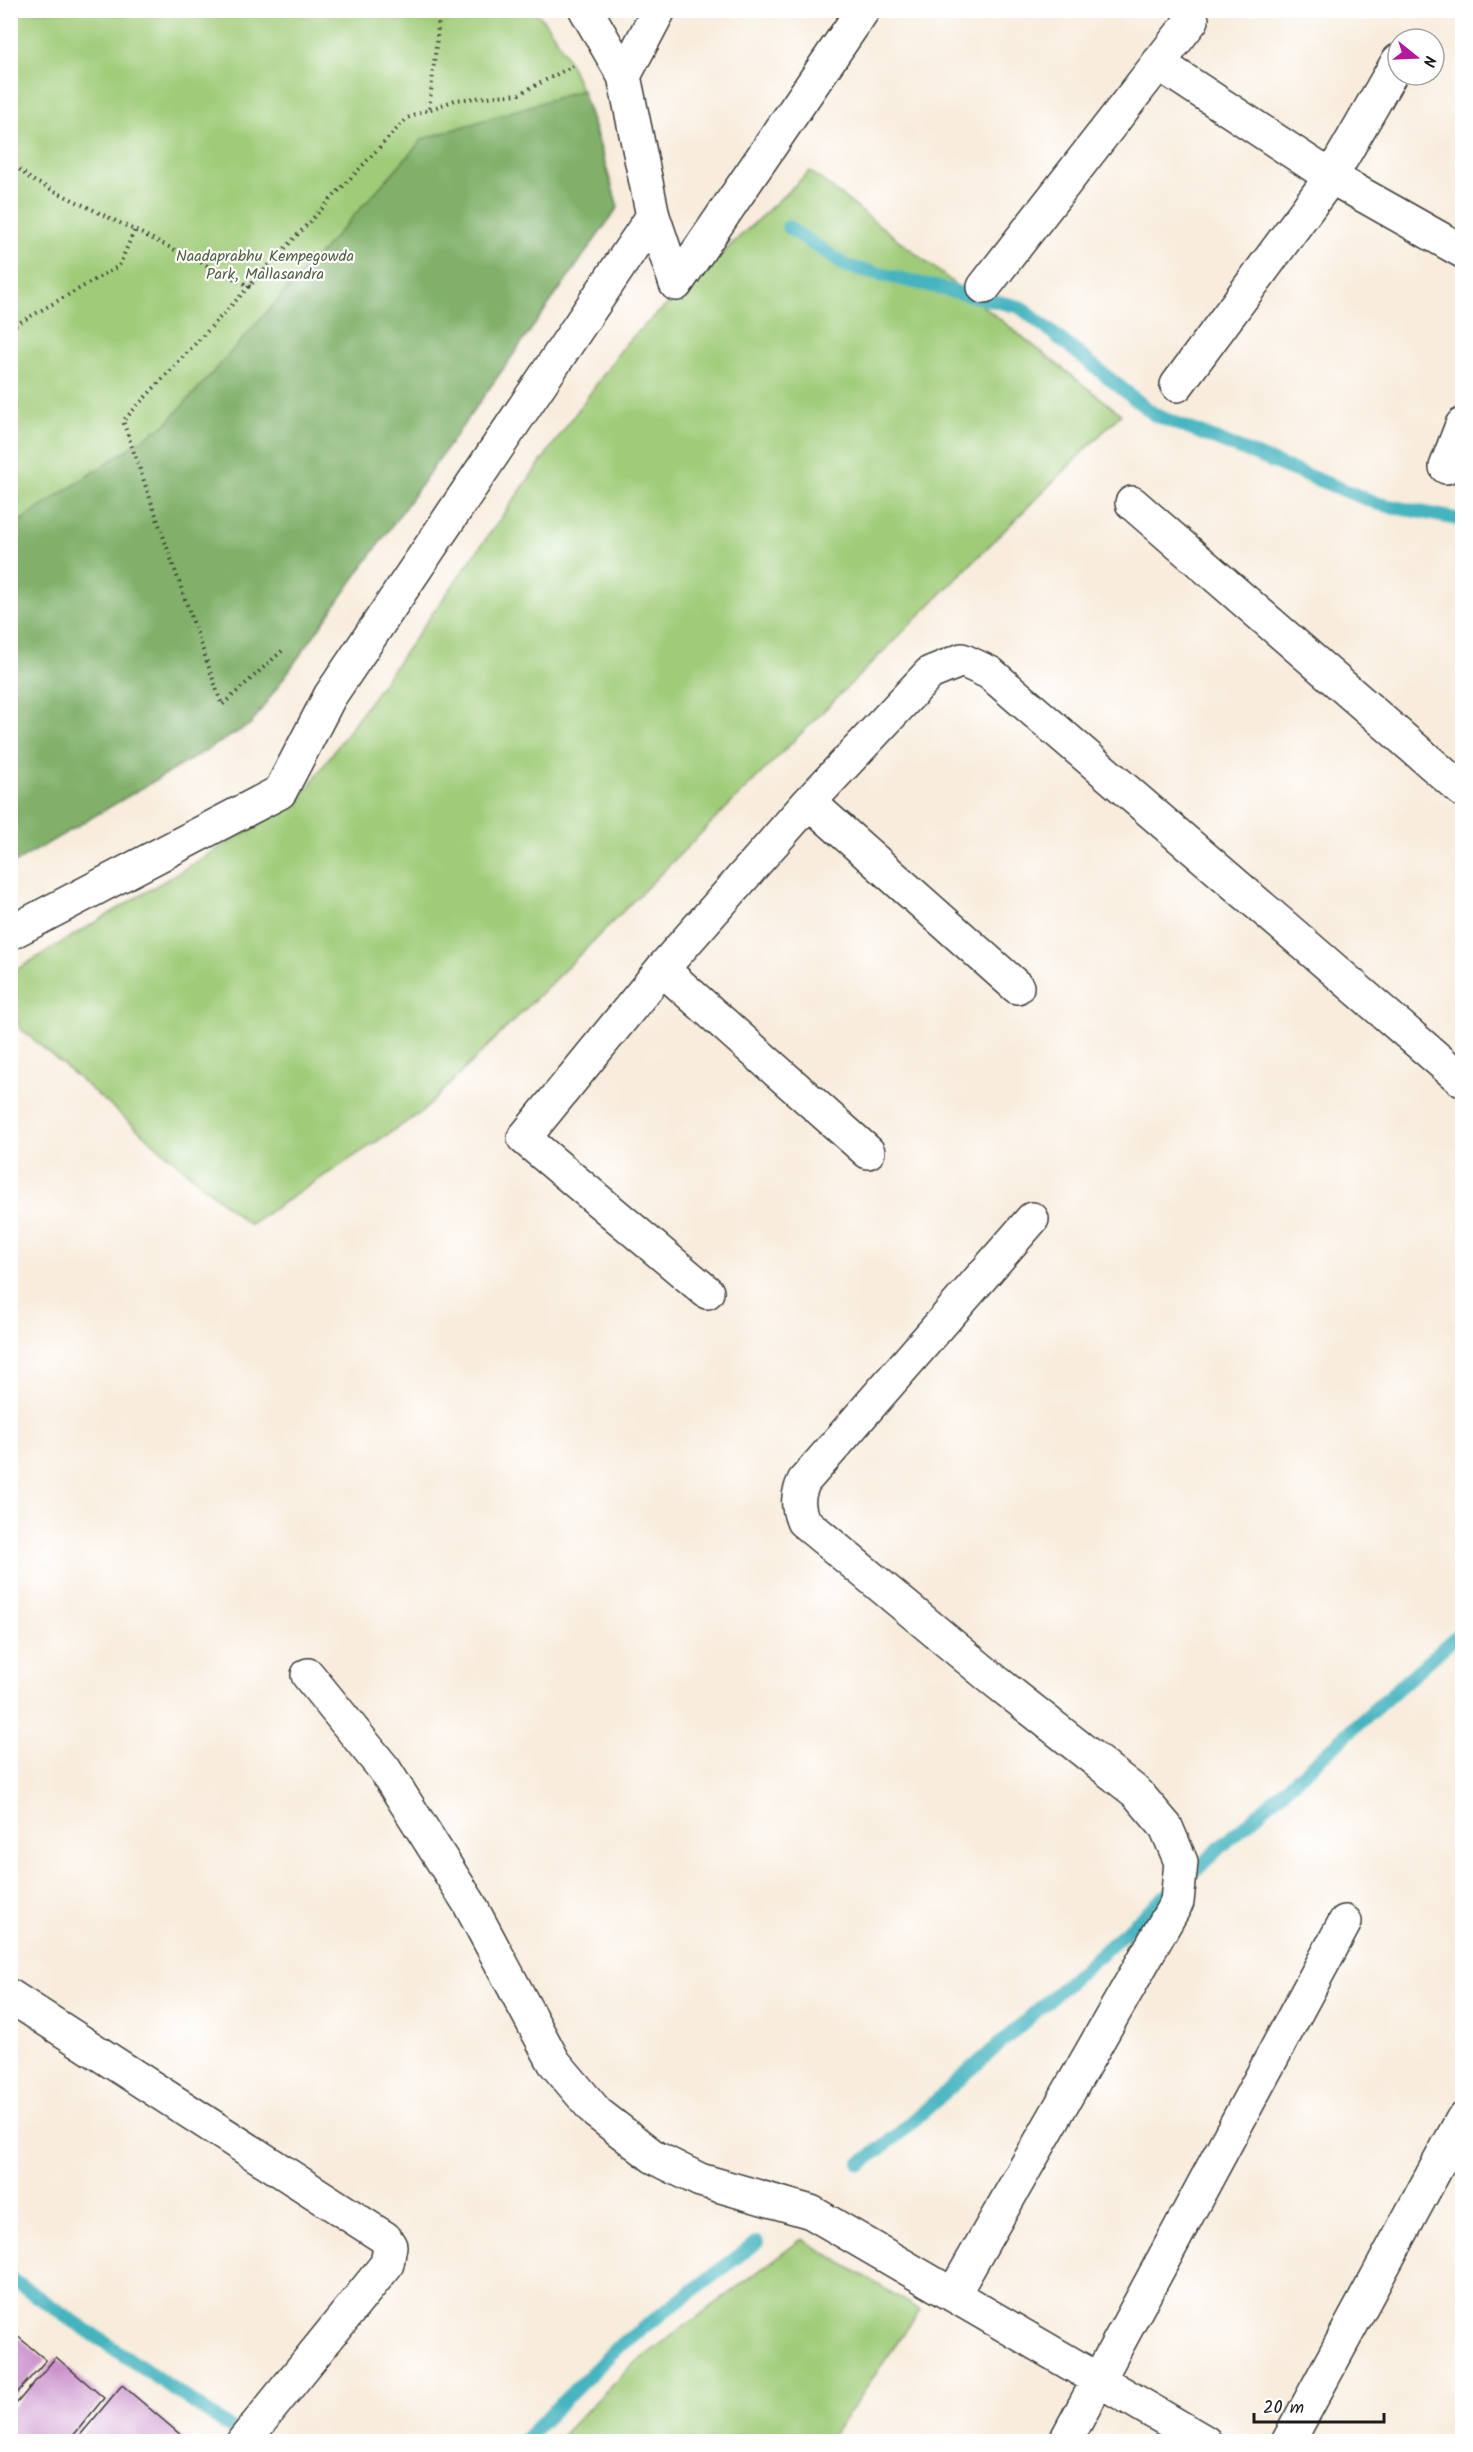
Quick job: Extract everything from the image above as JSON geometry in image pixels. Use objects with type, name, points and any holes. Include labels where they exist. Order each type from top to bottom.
[{"type":"street","points":[[586,10],[624,76],[653,216],[676,284],[863,10]]},
{"type":"street","points":[[624,76],[659,10]]},
{"type":"street","points":[[984,287],[1192,20]]},
{"type":"street","points":[[1158,63],[1331,177],[1462,250]]},
{"type":"street","points":[[1178,385],[1331,177],[1386,82]]},
{"type":"street","points":[[10,933],[280,792],[330,696],[653,216]]},
{"type":"street","points":[[1446,467],[1462,425]]},
{"type":"street","points":[[1132,503],[1462,790]]},
{"type":"street","points":[[706,1292],[524,1138],[662,969],[809,802],[930,673],[962,660],[990,673],[1462,1080]]},
{"type":"street","points":[[809,802],[1017,987]]},
{"type":"street","points":[[662,969],[868,1152]]},
{"type":"street","points":[[953,2295],[1177,1902],[1181,1862],[1166,1827],[1137,1793],[989,1676],[803,1521],[797,1508],[798,1492],[804,1481],[1032,1219]]},
{"type":"street","points":[[308,1675],[385,1770],[469,1903],[554,2062],[597,2113],[654,2157],[700,2180],[811,2212],[1205,2442]]},
{"type":"street","points":[[1065,2442],[1345,1922]]},
{"type":"street","points":[[10,1996],[385,2238],[390,2246],[387,2264],[248,2434]]},
{"type":"street","points":[[1288,2442],[1462,2120]]},
{"type":"path","points":[[429,10],[440,18],[429,110]]},
{"type":"path","points":[[282,651],[222,705],[123,422],[252,287],[407,118],[455,100],[519,94],[608,48]]},
{"type":"path","points":[[10,162],[32,180],[252,287]]},
{"type":"path","points":[[10,328],[119,266],[134,231]]},
{"type":"green space","name":"Naadaprabhu Kempegowda Park, Mallasandra","points":[[10,11],[535,11],[564,52],[576,77],[618,207],[251,724],[11,865]]},
{"type":"green space","points":[[582,90],[618,207],[251,724],[11,865],[11,527],[167,423],[423,139]]},
{"type":"green space","points":[[810,171],[1121,414],[422,1112],[249,1225],[20,1028],[11,1009],[11,973],[299,800],[626,343]]},
{"type":"green space","points":[[802,2239],[920,2310],[829,2441],[556,2441],[631,2366]]},
{"type":"building","points":[[10,2330],[46,2360],[10,2401]]},
{"type":"building","points":[[56,2357],[104,2398],[68,2442],[10,2442],[10,2411]]},
{"type":"building","points":[[122,2385],[189,2442],[80,2442],[77,2439]]},
{"type":"waterway","points":[[788,227],[846,266],[1020,307],[1155,415],[1379,504],[1462,520]]},
{"type":"waterway","points":[[1184,1880],[1462,1631]]},
{"type":"waterway","points":[[860,2164],[895,2137],[1169,1893]]},
{"type":"waterway","points":[[522,2442],[618,2347],[757,2242]]},
{"type":"waterway","points":[[10,2278],[247,2439]]}]
